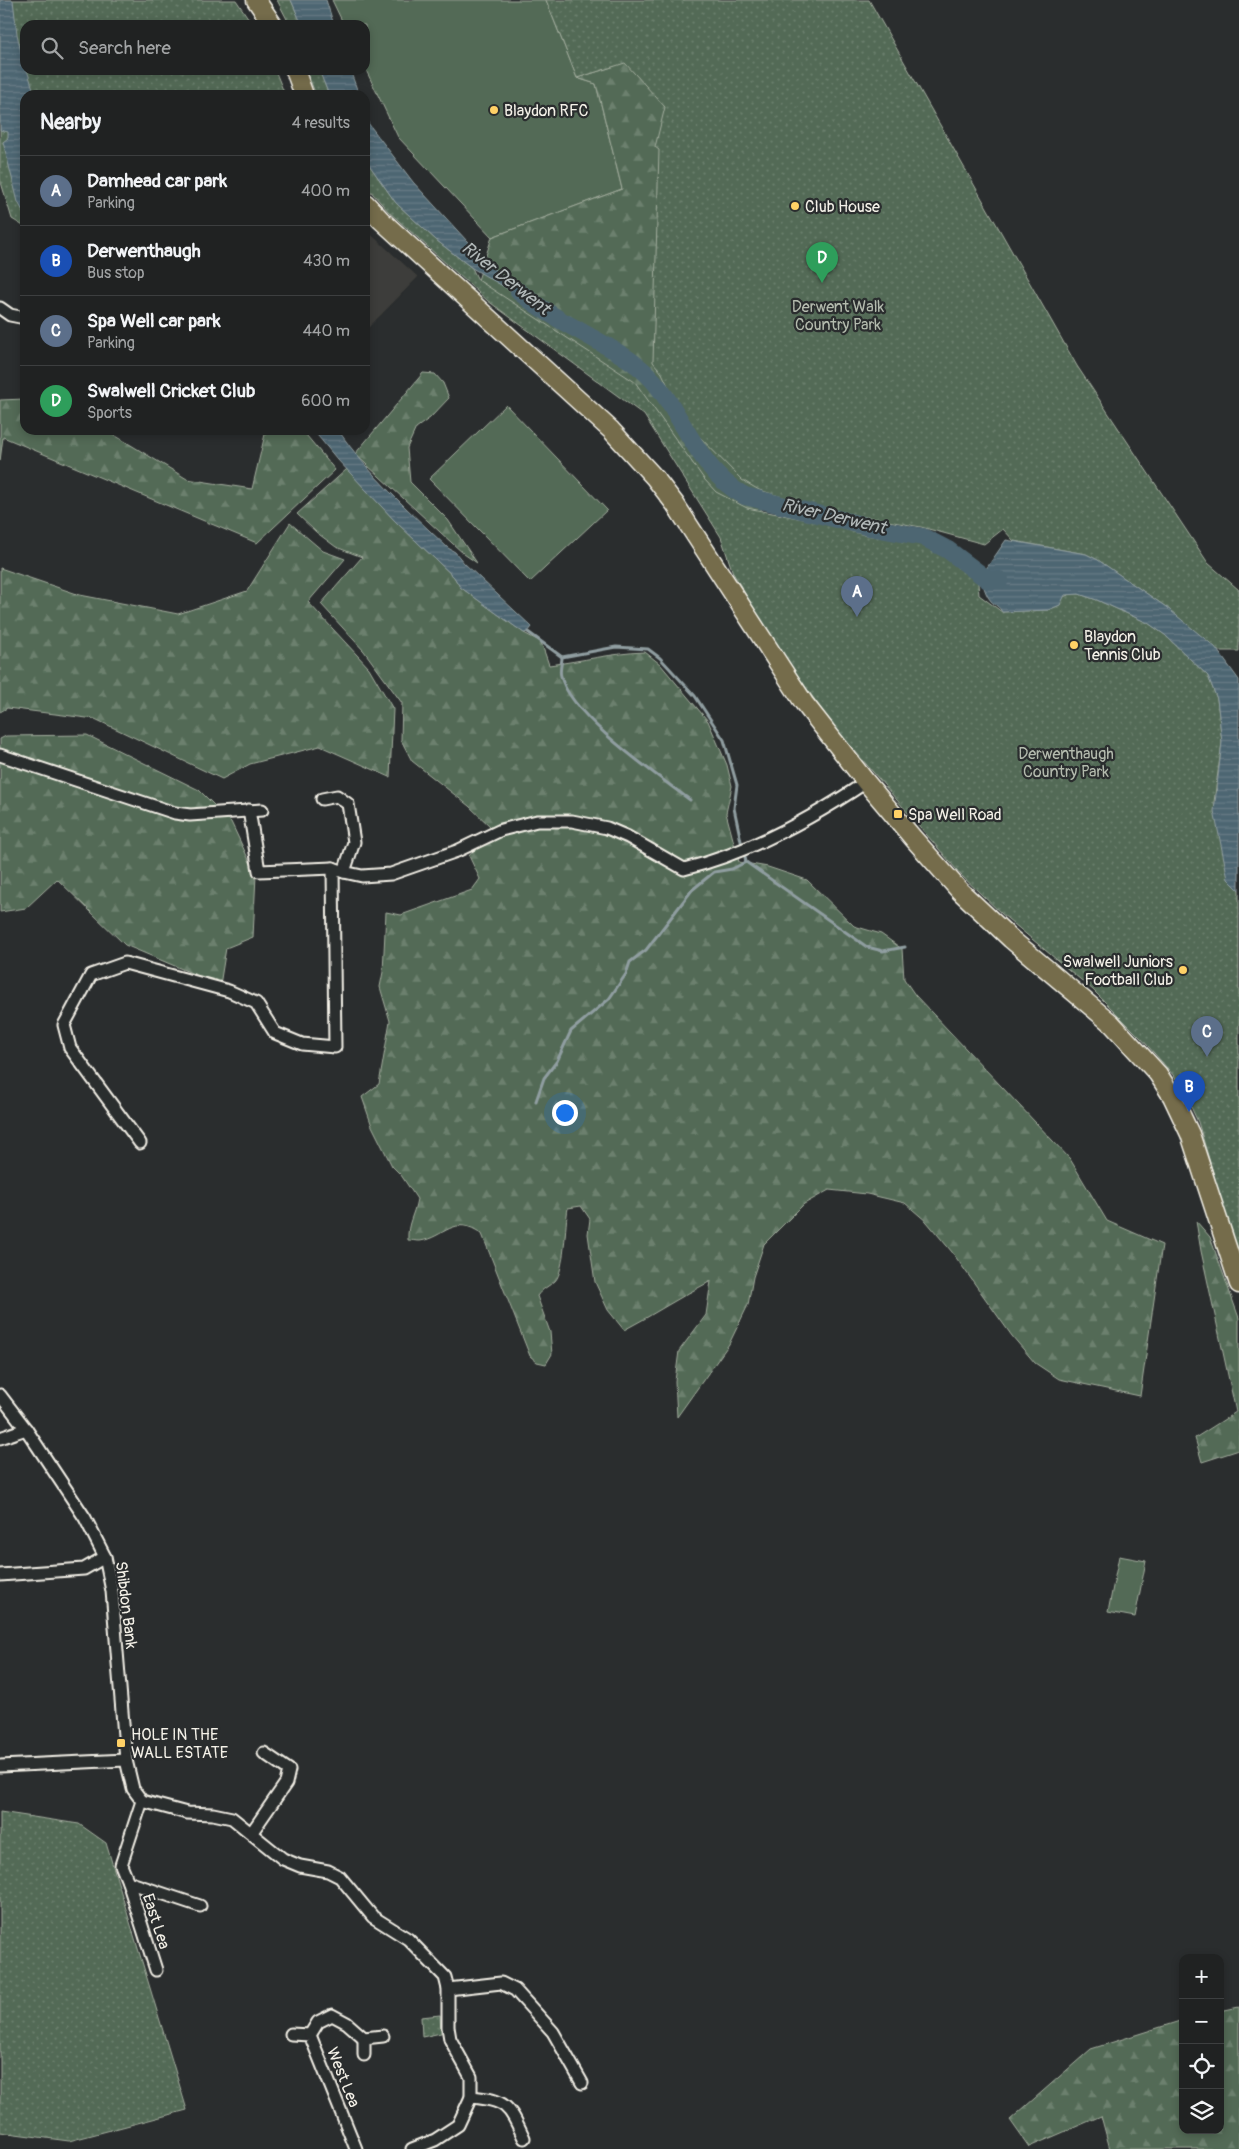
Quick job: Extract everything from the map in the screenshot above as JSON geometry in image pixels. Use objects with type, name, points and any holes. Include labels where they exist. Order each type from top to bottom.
[{"type":"main road","points":[[256,0],[270,20]]},
{"type":"main road","points":[[297,75],[302,90]]},
{"type":"main road","points":[[370,208],[611,430],[655,478],[716,566],[804,703],[866,782],[960,890],[1011,939],[1112,1024],[1158,1074],[1172,1096],[1190,1134],[1239,1284]]},
{"type":"street","points":[[0,308],[10,315],[20,317]]},
{"type":"street","points":[[0,756],[175,813],[190,815],[262,810]]},
{"type":"street","points":[[250,810],[259,871],[339,870],[362,876],[391,874],[457,851],[501,830],[537,821],[572,821],[607,828],[628,837],[684,869],[708,863],[757,842],[834,804],[866,782]]},
{"type":"street","points":[[140,1143],[70,1048],[64,1025],[92,975],[125,963],[229,992],[256,1003],[275,1033],[302,1044],[335,1047],[339,870],[354,842],[348,804],[337,796],[322,798]]},
{"type":"street","name":"Shibdon Bank","points":[[0,1395],[26,1429],[85,1518],[105,1556],[112,1591],[126,1760],[133,1789],[142,1801]]},
{"type":"street","points":[[0,1438],[26,1429]]},
{"type":"street","points":[[0,1575],[84,1569],[105,1556]]},
{"type":"street","points":[[252,1832],[286,1783],[289,1770],[264,1753]]},
{"type":"street","points":[[0,1766],[126,1760]]},
{"type":"street","points":[[142,1801],[187,1813],[212,1814],[232,1818],[283,1858],[300,1866],[328,1871],[340,1877],[373,1917],[408,1939],[422,1956],[445,1976],[448,1989],[448,2027],[450,2039],[471,2077],[471,2097],[458,2125],[435,2140],[412,2149]]},
{"type":"street","name":"East Lea","points":[[142,1801],[121,1865],[156,1970]]},
{"type":"street","name":"East Lea","points":[[128,1882],[200,1906]]},
{"type":"street","points":[[448,1989],[501,1982],[515,1990],[554,2032],[582,2083]]},
{"type":"street","points":[[310,2035],[318,2022],[332,2015],[347,2023],[364,2038],[383,2036]]},
{"type":"street","name":"West Lea","points":[[291,2034],[310,2035],[356,2149]]},
{"type":"street","points":[[364,2038],[364,2055]]},
{"type":"street","points":[[471,2097],[488,2098],[503,2103],[513,2114],[524,2138]]},
{"type":"shaded area","points":[[370,234],[418,277],[370,326]]},
{"type":"green space","points":[[0,0],[236,0],[250,20],[20,20],[20,75],[277,75],[283,90],[20,90],[20,224],[12,219],[0,179]]},
{"type":"green space","points":[[277,0],[291,0],[300,20],[287,20]]},
{"type":"green space","name":"Blaydon RFC","points":[[332,0],[546,0],[577,78],[596,84],[622,189],[492,237],[398,137],[368,75],[370,75],[370,20],[342,20]]},
{"type":"green space","name":"Derwent Walk Country Park","points":[[546,0],[869,0],[1077,366],[1208,563],[1239,590],[1239,651],[1218,651],[1166,607],[1098,560],[1086,554],[1014,541],[1003,529],[984,544],[921,527],[827,510],[759,490],[742,480],[685,422],[662,373],[653,362],[659,150],[655,147],[665,107],[625,63],[577,78]]},
{"type":"green space","points":[[584,0],[684,104],[766,488],[755,537],[732,533],[624,383],[478,280],[492,237],[622,189],[596,84],[577,78],[615,66]]},
{"type":"green space","points":[[308,75],[321,75],[327,90],[314,90]]},
{"type":"green space","name":"Derwenthaugh Country Park","points":[[370,166],[396,203],[436,240],[472,268],[478,280],[635,382],[704,479],[716,492],[747,508],[823,523],[864,535],[918,542],[961,562],[977,572],[979,595],[1002,612],[1048,610],[1060,605],[1063,597],[1071,594],[1079,594],[1097,600],[1148,623],[1165,635],[1208,676],[1217,699],[1222,742],[1214,802],[1229,879],[1239,890],[1239,1260],[1198,1122],[1174,1076],[1141,1038],[1093,990],[1002,914],[962,876],[831,723],[770,636],[733,573],[721,537],[644,415],[488,301],[389,212],[370,191]]},
{"type":"green space","points":[[423,373],[435,374],[443,383],[449,398],[430,418],[416,428],[407,448],[410,482],[448,520],[477,563],[464,554],[355,454]]},
{"type":"green space","points":[[20,399],[20,435],[114,435],[187,479],[252,489],[265,435],[306,435],[335,470],[257,543],[3,437],[0,461],[0,400]]},
{"type":"green space","points":[[506,405],[607,510],[530,582],[429,479]]},
{"type":"green space","points":[[347,469],[396,522],[454,577],[460,587],[524,633],[541,642],[549,665],[609,655],[645,652],[660,664],[708,721],[727,765],[732,786],[726,813],[739,862],[768,867],[807,880],[854,926],[881,934],[902,949],[904,979],[915,995],[1070,1159],[1107,1221],[1162,1245],[1140,1396],[1059,1379],[1035,1363],[1012,1336],[952,1252],[927,1222],[905,1203],[867,1194],[829,1190],[804,1204],[764,1244],[753,1277],[748,1305],[729,1344],[677,1417],[675,1381],[679,1351],[706,1315],[711,1281],[624,1330],[608,1310],[595,1282],[588,1234],[590,1219],[581,1206],[568,1208],[563,1257],[558,1276],[555,1281],[543,1289],[537,1296],[550,1332],[552,1354],[546,1364],[537,1362],[530,1356],[482,1234],[472,1228],[456,1226],[428,1239],[420,1241],[408,1240],[417,1199],[401,1175],[392,1166],[372,1126],[362,1097],[379,1084],[390,1021],[380,987],[383,972],[386,912],[401,915],[472,890],[480,879],[469,856],[492,828],[469,806],[412,761],[401,740],[402,703],[364,651],[321,604],[362,557],[336,547],[297,514]]},
{"type":"green space","points":[[290,523],[323,551],[345,559],[308,602],[369,668],[393,709],[390,777],[320,746],[250,764],[222,779],[95,719],[7,708],[0,712],[0,568],[80,595],[178,614],[247,591]]},
{"type":"green space","points":[[87,735],[199,790],[231,822],[256,875],[253,937],[226,948],[220,985],[125,945],[57,879],[26,908],[0,912],[0,739],[6,736]]},
{"type":"green space","points":[[1196,1221],[1210,1237],[1239,1318],[1239,1450],[1202,1462],[1195,1438],[1236,1412]]},
{"type":"green space","points":[[1119,1556],[1146,1561],[1135,1617],[1108,1612]]},
{"type":"green space","points":[[0,1812],[79,1824],[106,1843],[187,2110],[69,2141],[0,2132]]},
{"type":"green space","points":[[1239,2007],[1239,2149],[1110,2149],[1101,2116],[1029,2147],[1010,2120],[1091,2049],[1179,2021],[1179,2134],[1224,2134],[1224,2010]]},
{"type":"green space","points":[[440,2015],[441,2033],[422,2037],[421,2017]]},
{"type":"water","points":[[0,0],[13,0],[20,48],[20,75],[29,75],[33,90],[20,90],[20,206],[3,142],[8,138],[8,132],[0,130]]},
{"type":"water","points":[[291,0],[326,0],[332,20],[300,20]]},
{"type":"water","points":[[321,75],[352,75],[357,90],[327,90]]},
{"type":"water","points":[[370,126],[413,182],[488,264],[537,306],[472,268],[436,240],[396,203],[370,166]]},
{"type":"water","points":[[317,435],[342,435],[362,462],[390,492],[532,627],[528,632],[524,633],[460,587],[454,577],[396,522]]},
{"type":"water","points":[[1006,540],[1086,554],[1098,560],[1166,607],[1215,647],[1239,680],[1239,890],[1228,879],[1214,811],[1222,742],[1217,699],[1208,676],[1165,635],[1148,623],[1079,594],[1065,595],[1060,605],[1048,610],[1002,612],[987,594],[980,570],[986,569]]},
{"type":"waterway","name":"River Derwent","points":[[519,292],[549,313],[613,349],[634,363],[652,379],[670,403],[707,462],[730,487],[745,496],[869,527],[923,537],[948,550],[988,580],[1000,580]]},
{"type":"waterway","points":[[528,632],[562,657],[616,647],[648,649],[660,658],[695,696],[724,740],[737,785],[734,808],[742,846]]},
{"type":"waterway","points":[[562,657],[561,676],[568,692],[580,709],[616,744],[690,800]]},
{"type":"waterway","points":[[744,852],[746,862],[867,947],[883,951],[905,947]]},
{"type":"waterway","points":[[536,1101],[544,1078],[557,1061],[571,1031],[609,999],[626,974],[630,962],[646,950],[692,890],[714,872],[732,869],[746,862]]},
{"type":"place","name":"Blaydon RFC","points":[[494,110]]},
{"type":"place","name":"Club House","points":[[795,206]]},
{"type":"place","name":"Swalwell Cricket Club","points":[[822,283]]},
{"type":"place","name":"Damhead car park","points":[[857,617]]},
{"type":"place","name":"Blaydon Tennis Club","points":[[1074,645]]},
{"type":"place","name":"Spa Well Road","points":[[898,814]]},
{"type":"place","name":"Swalwell Juniors Football Club","points":[[1183,970]]},
{"type":"place","name":"Spa Well car park","points":[[1207,1057]]},
{"type":"place","name":"Derwenthaugh","points":[[1189,1112]]},
{"type":"place","name":"HOLE IN THE WALL ESTATE","points":[[121,1743]]}]
